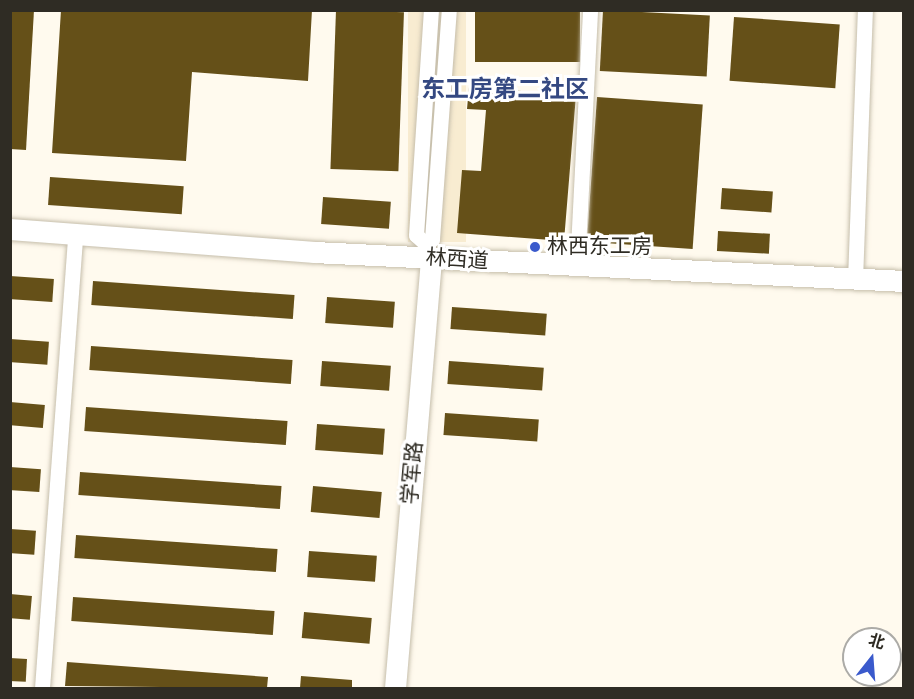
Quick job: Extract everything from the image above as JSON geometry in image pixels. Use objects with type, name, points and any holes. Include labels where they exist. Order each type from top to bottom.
[{"type":"main road","name":"林西道","points":[[10,229],[429,251],[577,268],[903,281]]},
{"type":"main road","name":"学军路","points":[[395,688],[429,251]]},
{"type":"street","points":[[429,251],[416,235],[431,10]]},
{"type":"street","points":[[429,251],[432,239],[449,10]]},
{"type":"street","points":[[577,268],[590,10]]},
{"type":"street","points":[[855,280],[865,10]]},
{"type":"street","points":[[42,688],[75,234]]},
{"type":"shaded area","points":[[408,11],[466,11],[466,242],[408,242]]},
{"type":"building","points":[[10,10],[34,10],[26,150],[10,149]]},
{"type":"building","points":[[61,10],[312,10],[308,81],[192,72],[186,161],[52,153]]},
{"type":"building","points":[[336,10],[404,12],[398,171],[330,169]]},
{"type":"building","points":[[475,10],[580,10],[580,62],[475,62]]},
{"type":"building","points":[[603,10],[710,16],[707,77],[600,71]]},
{"type":"building","points":[[734,17],[840,24],[835,88],[730,81]]},
{"type":"building","points":[[469,87],[576,95],[564,241],[457,233],[462,170],[481,171],[486,110],[467,109]]},
{"type":"building","points":[[597,97],[703,104],[693,249],[587,242]]},
{"type":"building","points":[[50,177],[184,186],[182,214],[48,205]]},
{"type":"building","points":[[722,188],[773,192],[771,213],[721,209]]},
{"type":"building","points":[[323,197],[391,202],[389,229],[321,224]]},
{"type":"building","points":[[718,231],[770,234],[769,254],[717,251]]},
{"type":"building","points":[[10,276],[54,279],[52,302],[10,299]]},
{"type":"building","points":[[93,281],[295,295],[293,319],[91,305]]},
{"type":"building","points":[[327,297],[395,302],[393,328],[325,323]]},
{"type":"building","points":[[452,307],[547,314],[545,336],[450,329]]},
{"type":"building","points":[[10,339],[49,342],[47,365],[10,362]]},
{"type":"building","points":[[91,346],[293,360],[291,384],[89,370]]},
{"type":"building","points":[[322,361],[391,366],[389,391],[320,386]]},
{"type":"building","points":[[449,361],[544,368],[542,391],[447,384]]},
{"type":"building","points":[[10,402],[45,405],[43,428],[10,425]]},
{"type":"building","points":[[86,407],[288,421],[286,445],[84,431]]},
{"type":"building","points":[[445,413],[539,420],[537,442],[443,435]]},
{"type":"building","points":[[317,424],[385,429],[383,455],[315,450]]},
{"type":"building","points":[[10,467],[41,469],[39,492],[10,490]]},
{"type":"building","points":[[80,472],[282,486],[280,509],[78,495]]},
{"type":"building","points":[[313,486],[382,492],[379,518],[311,512]]},
{"type":"building","points":[[10,529],[36,531],[34,555],[10,553]]},
{"type":"building","points":[[76,535],[278,549],[276,572],[74,558]]},
{"type":"building","points":[[309,551],[377,556],[375,582],[307,577]]},
{"type":"building","points":[[10,594],[32,596],[30,620],[10,618]]},
{"type":"building","points":[[73,597],[275,611],[273,635],[71,621]]},
{"type":"building","points":[[304,612],[372,618],[369,644],[302,638]]},
{"type":"building","points":[[10,658],[27,659],[26,682],[10,681]]},
{"type":"building","points":[[67,662],[268,677],[267,688],[65,686]]},
{"type":"building","points":[[301,676],[352,680],[352,688],[300,688]]},
{"type":"place","name":"林西东工房","points":[[535,247]]},
{"type":"district","name":"东工房第二社区","points":[[505,91]]}]
